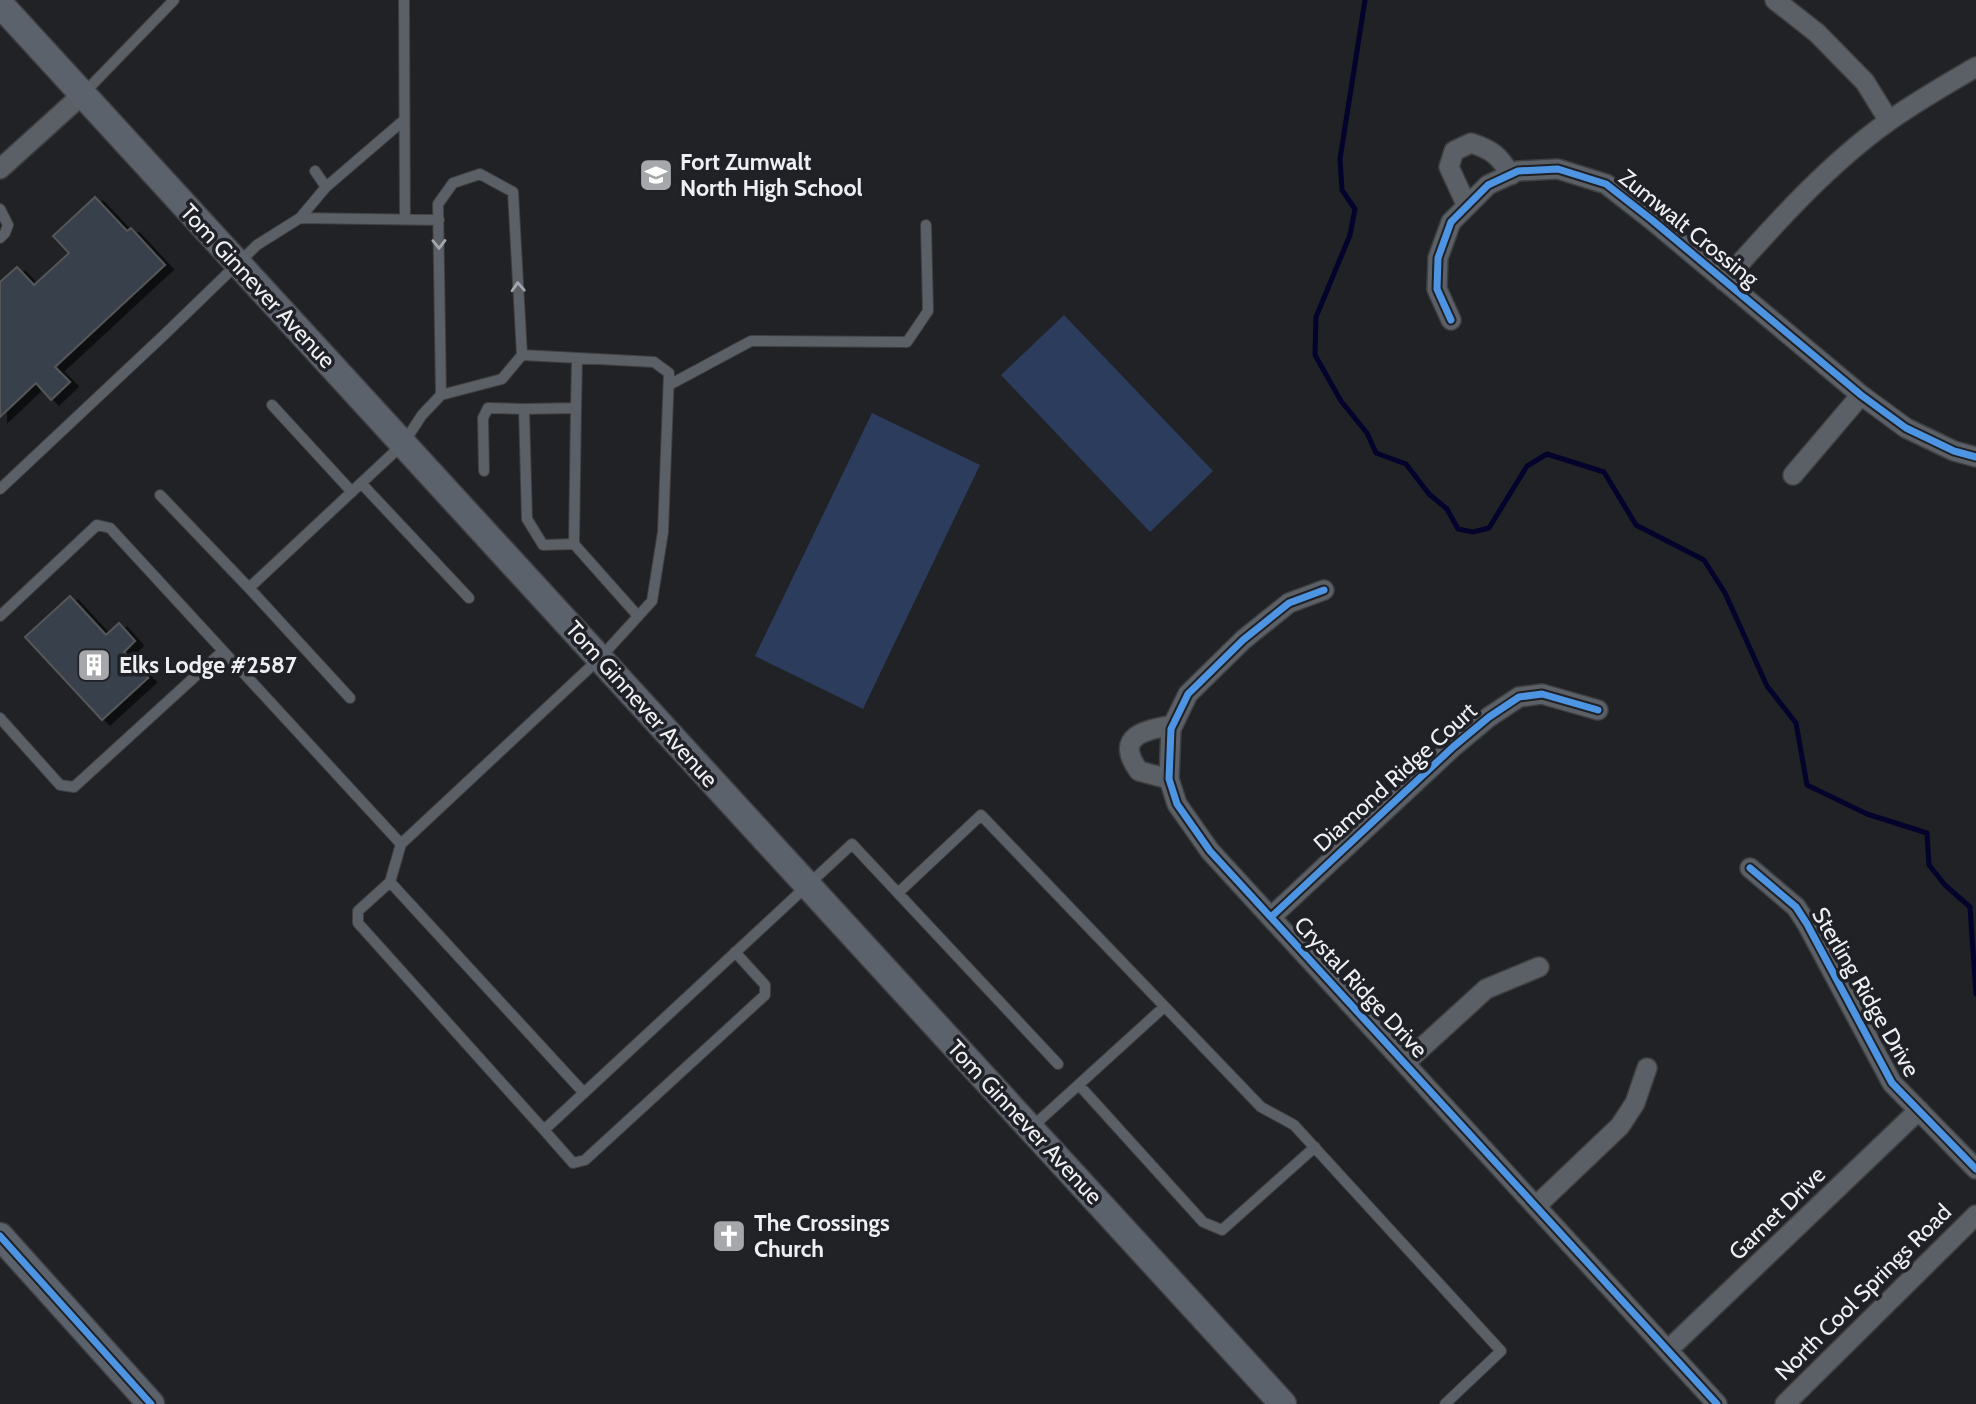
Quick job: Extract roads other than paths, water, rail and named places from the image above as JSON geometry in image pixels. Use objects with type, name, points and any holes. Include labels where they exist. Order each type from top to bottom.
[{"type":"main road","name":"Tom Ginnever Avenue","points":[[0,4],[1283,1404]]},
{"type":"main road","points":[[0,1236],[151,1404]]},
{"type":"street","points":[[1775,0],[1817,33],[1865,82],[1889,121]]},
{"type":"street","points":[[1724,281],[1809,189],[1889,121],[1976,67]]},
{"type":"street","points":[[0,169],[83,94]]},
{"type":"street","points":[[1467,206],[1449,167],[1454,151],[1471,143],[1488,148],[1511,174]]},
{"type":"street","name":"Zumwalt Crossing","points":[[1451,320],[1437,289],[1438,258],[1451,222],[1488,185],[1518,171],[1558,169],[1606,184],[1861,395],[1906,428],[1954,451],[1976,457]]},
{"type":"street","points":[[1793,475],[1861,395]]},
{"type":"street","name":"Crystal Ridge Drive","points":[[1324,590],[1289,603],[1243,640],[1188,694],[1171,729],[1169,779],[1177,804],[1210,851],[1717,1404]]},
{"type":"street","name":"Diamond Ridge Court","points":[[1271,918],[1453,747],[1489,717],[1519,697],[1542,694],[1598,710]]},
{"type":"street","points":[[1169,779],[1139,771],[1129,755],[1135,736],[1173,725]]},
{"type":"street","name":"Sterling Ridge Drive","points":[[1749,868],[1796,907],[1892,1083],[1976,1169]]},
{"type":"street","points":[[1405,1063],[1486,989],[1539,967]]},
{"type":"street","points":[[1536,1206],[1620,1126],[1635,1102],[1647,1068]]},
{"type":"street","name":"Garnet Drive","points":[[1668,1350],[1919,1110]]},
{"type":"street","name":"North Cool Springs Road","points":[[1785,1404],[1976,1215]]},
{"type":"lane","points":[[83,94],[174,0]]},
{"type":"lane","points":[[404,0],[405,219]]},
{"type":"lane","points":[[0,489],[257,245],[300,218],[326,187],[404,120]]},
{"type":"lane","points":[[315,171],[326,187]]},
{"type":"lane","points":[[249,588],[403,444],[422,415],[441,396],[502,379],[522,355],[513,192],[480,174],[453,183],[439,204],[441,396]]},
{"type":"lane","points":[[0,209],[8,225],[0,239]]},
{"type":"lane","points":[[300,218],[439,220]]},
{"type":"lane","points":[[669,385],[751,341],[907,342],[928,311],[926,225]]},
{"type":"lane","points":[[522,355],[654,362],[669,373],[663,532],[652,601],[600,659],[401,844],[390,882],[358,911],[358,923],[573,1163],[585,1160],[765,995],[765,985],[736,952]]},
{"type":"lane","points":[[577,358],[574,544],[638,616]]},
{"type":"lane","points":[[272,405],[352,492]]},
{"type":"lane","points":[[484,471],[483,418],[488,408],[576,408]]},
{"type":"lane","points":[[524,409],[527,519],[543,545],[574,544]]},
{"type":"lane","points":[[361,483],[469,598]]},
{"type":"lane","points":[[160,495],[350,698]]},
{"type":"lane","points":[[0,615],[97,525],[110,528],[401,844]]},
{"type":"lane","points":[[0,718],[60,785],[74,787],[223,651]]},
{"type":"lane","points":[[898,893],[981,815],[1261,1107],[1294,1125],[1501,1351],[1445,1404]]},
{"type":"lane","points":[[544,1130],[852,844],[1058,1064]]},
{"type":"lane","points":[[390,882],[584,1093]]},
{"type":"lane","points":[[1030,1128],[1164,1007]]},
{"type":"lane","points":[[1079,1085],[1203,1222],[1222,1230],[1315,1147]]},
{"type":"waterway","points":[[1365,0],[1340,159],[1342,190],[1355,209],[1350,235],[1316,317],[1315,355],[1341,401],[1367,433],[1376,453],[1406,464],[1429,494],[1447,509],[1458,529],[1473,532],[1489,528],[1527,466],[1547,454],[1604,472],[1636,525],[1704,560],[1725,593],[1767,686],[1796,723],[1807,785],[1867,814],[1927,833],[1929,865],[1945,885],[1970,907],[1976,994]]},
{"type":"place","name":"Fort Zumwalt North High School","points":[[656,175]]},
{"type":"place","name":"Elks Lodge #2587","points":[[94,665]]},
{"type":"place","name":"The Crossings Church","points":[[729,1236]]}]
